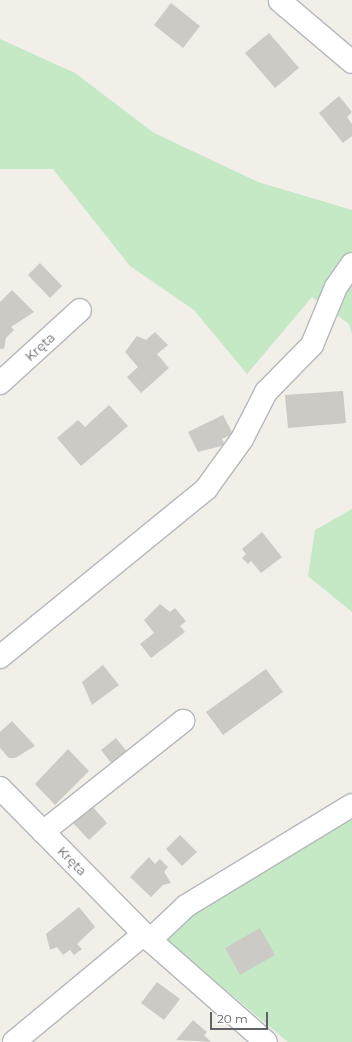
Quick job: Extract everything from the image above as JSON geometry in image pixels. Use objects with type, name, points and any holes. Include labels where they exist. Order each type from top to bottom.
[{"type":"street","points":[[280,1],[352,62]]},
{"type":"street","points":[[0,657],[206,489],[242,439],[266,392],[312,345],[336,286],[352,264]]},
{"type":"street","name":"Kręta","points":[[0,383],[80,310]]},
{"type":"street","points":[[43,832],[183,720]]},
{"type":"street","name":"Kręta","points":[[0,788],[147,937],[266,1042]]},
{"type":"street","points":[[14,1042],[186,906],[352,805]]},
{"type":"green space","points":[[0,39],[75,73],[154,133],[258,182],[352,210],[352,334],[349,324],[312,297],[247,374],[194,310],[130,266],[53,169],[0,169]]},
{"type":"green space","points":[[352,509],[352,612],[308,576],[315,530]]},
{"type":"green space","points":[[352,817],[352,1042],[288,1042],[166,940],[194,914]]},
{"type":"building","points":[[171,3],[200,26],[183,48],[154,25]]},
{"type":"building","points":[[269,33],[299,68],[275,88],[245,53]]},
{"type":"building","points":[[339,96],[352,112],[347,117],[352,124],[352,136],[343,143],[319,113]]},
{"type":"building","points":[[40,263],[62,286],[50,298],[28,275]]},
{"type":"building","points":[[12,290],[34,312],[11,327],[14,330],[6,338],[4,349],[0,349],[0,302]]},
{"type":"building","points":[[155,332],[168,345],[157,354],[169,368],[141,393],[127,377],[138,367],[125,352],[137,336],[146,340]]},
{"type":"building","points":[[343,391],[346,423],[288,428],[285,395]]},
{"type":"building","points":[[109,405],[128,426],[81,466],[57,438],[78,420],[85,427]]},
{"type":"building","points":[[223,415],[233,434],[222,439],[225,445],[198,452],[188,432]]},
{"type":"building","points":[[262,532],[282,557],[261,573],[251,561],[248,564],[242,558],[246,554],[242,549]]},
{"type":"building","points":[[160,604],[170,612],[175,608],[186,621],[180,626],[185,632],[151,658],[140,644],[154,633],[144,620]]},
{"type":"building","points":[[103,665],[119,685],[92,705],[82,682]]},
{"type":"building","points":[[266,669],[283,692],[223,735],[206,712]]},
{"type":"building","points":[[12,721],[35,746],[15,758],[9,758],[0,748],[0,732]]},
{"type":"building","points":[[116,738],[128,753],[113,765],[101,750]]},
{"type":"building","points":[[68,749],[89,771],[55,805],[35,784]]},
{"type":"building","points":[[91,805],[107,823],[89,840],[72,822]]},
{"type":"building","points":[[180,835],[197,852],[182,866],[166,849]]},
{"type":"building","points":[[149,857],[155,864],[160,859],[168,867],[164,872],[171,883],[163,885],[151,897],[130,877]]},
{"type":"building","points":[[79,907],[95,927],[77,944],[82,949],[74,955],[70,950],[63,955],[57,947],[50,950],[46,934]]},
{"type":"building","points":[[260,928],[275,955],[240,975],[225,948]]},
{"type":"building","points":[[157,982],[180,999],[164,1020],[141,1003]]},
{"type":"building","points":[[193,1020],[207,1032],[204,1035],[211,1042],[176,1040]]}]
